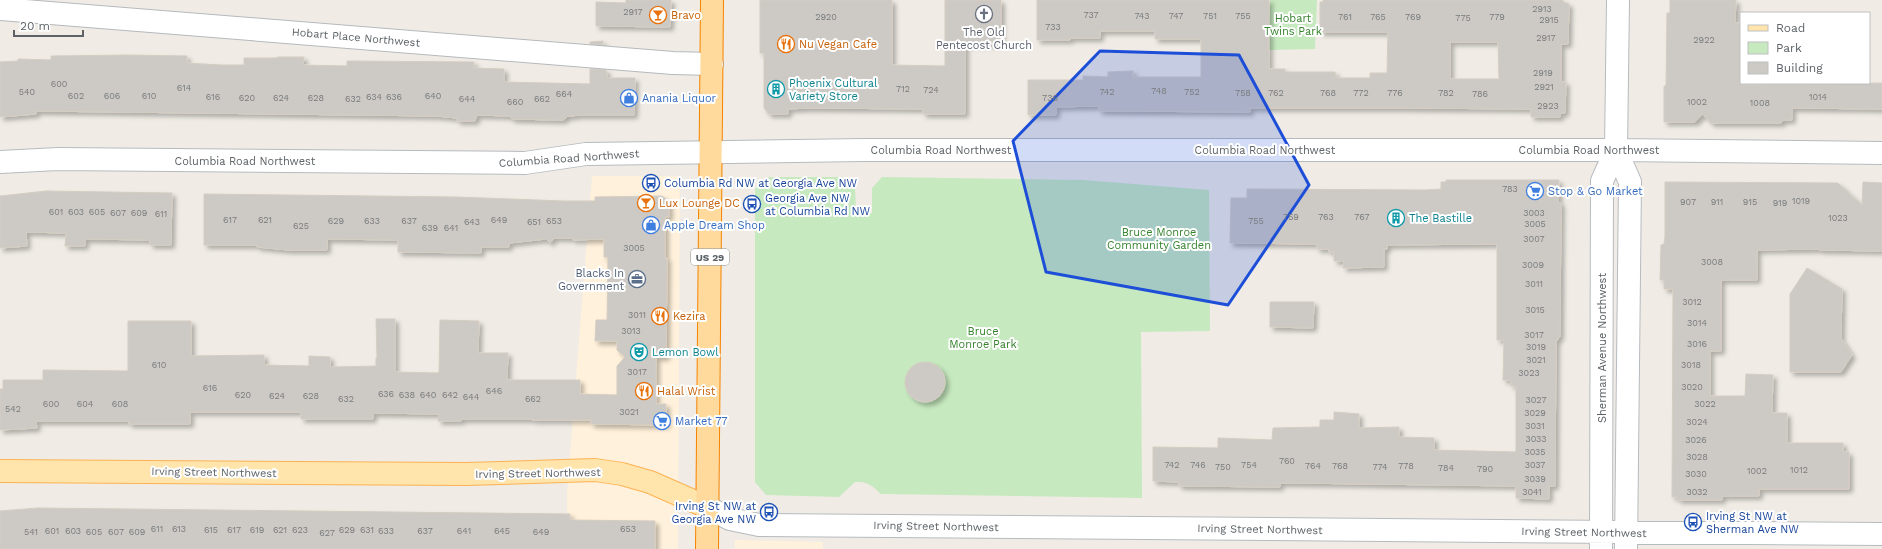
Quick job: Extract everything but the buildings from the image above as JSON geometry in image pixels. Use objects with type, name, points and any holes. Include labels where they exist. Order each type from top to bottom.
[{"type":"highway","name":"US 29","points":[[707,549],[712,0]]},
{"type":"main road","name":"Sherman Avenue Northwest","points":[[1601,541],[1602,181],[1616,150],[1618,0]]},
{"type":"main road","name":"Hobart Place Northwest","points":[[0,9],[673,63],[712,64]]},
{"type":"main road","name":"Sherman Avenue Northwest","points":[[1616,150],[1630,182],[1626,541]]},
{"type":"main road","name":"Columbia Road Northwest","points":[[0,162],[58,159],[525,163],[586,154],[711,151],[1616,150],[1882,153]]},
{"type":"main road","name":"Irving Street Northwest","points":[[0,471],[466,474],[595,470],[622,474],[650,482],[708,506],[730,519],[754,525],[1601,541],[1882,534]]},
{"type":"highlighted area","points":[[1100,51],[1239,55],[1309,185],[1228,305],[1046,272],[1013,141]]},
{"type":"shaded area","points":[[592,176],[680,176],[678,549],[567,549],[567,494]]},
{"type":"shaded area","points":[[735,540],[823,542],[823,549],[735,549]]},
{"type":"green space","name":"Hobart Twins Park","points":[[1270,0],[1317,0],[1315,49],[1268,50]]},
{"type":"green space","name":"Bruce Monroe Park","points":[[769,177],[842,177],[855,187],[856,213],[872,213],[872,188],[882,177],[1083,180],[1209,190],[1210,331],[1141,332],[1142,498],[881,494],[870,485],[855,482],[839,497],[766,495],[755,482],[755,189]]},
{"type":"place","name":"The Old Pentecost Church","points":[[984,14]]},
{"type":"place","name":"Bravo","points":[[658,15]]},
{"type":"place","name":"Nu Vegan Cafe","points":[[786,44]]},
{"type":"place","name":"Phoenix Cultural Variety Store","points":[[776,89]]},
{"type":"place","name":"Anania Liquor","points":[[629,98]]},
{"type":"place","name":"Columbia Rd NW at Georgia Ave NW","points":[[651,183]]},
{"type":"place","name":"Stop & Go Market","points":[[1535,191]]},
{"type":"place","name":"Lux Lounge DC","points":[[646,203]]},
{"type":"place","name":"Georgia Ave NW at Columbia Rd NW","points":[[752,204]]},
{"type":"place","name":"The Bastille","points":[[1396,218]]},
{"type":"place","name":"Apple Dream Shop","points":[[651,225]]},
{"type":"place","name":"Blacks In Government","points":[[637,279]]},
{"type":"place","name":"Kezira","points":[[660,316]]},
{"type":"place","name":"Lemon Bowl","points":[[639,352]]},
{"type":"place","name":"Halal Wrist","points":[[644,391]]},
{"type":"place","name":"Market 77","points":[[662,421]]},
{"type":"place","name":"Irving St NW at Georgia Ave NW","points":[[769,512]]},
{"type":"place","name":"Irving St NW at Sherman Ave NW","points":[[1693,522]]},
{"type":"park label","name":"Bruce Monroe Community Garden","points":[[1159,238]]}]
